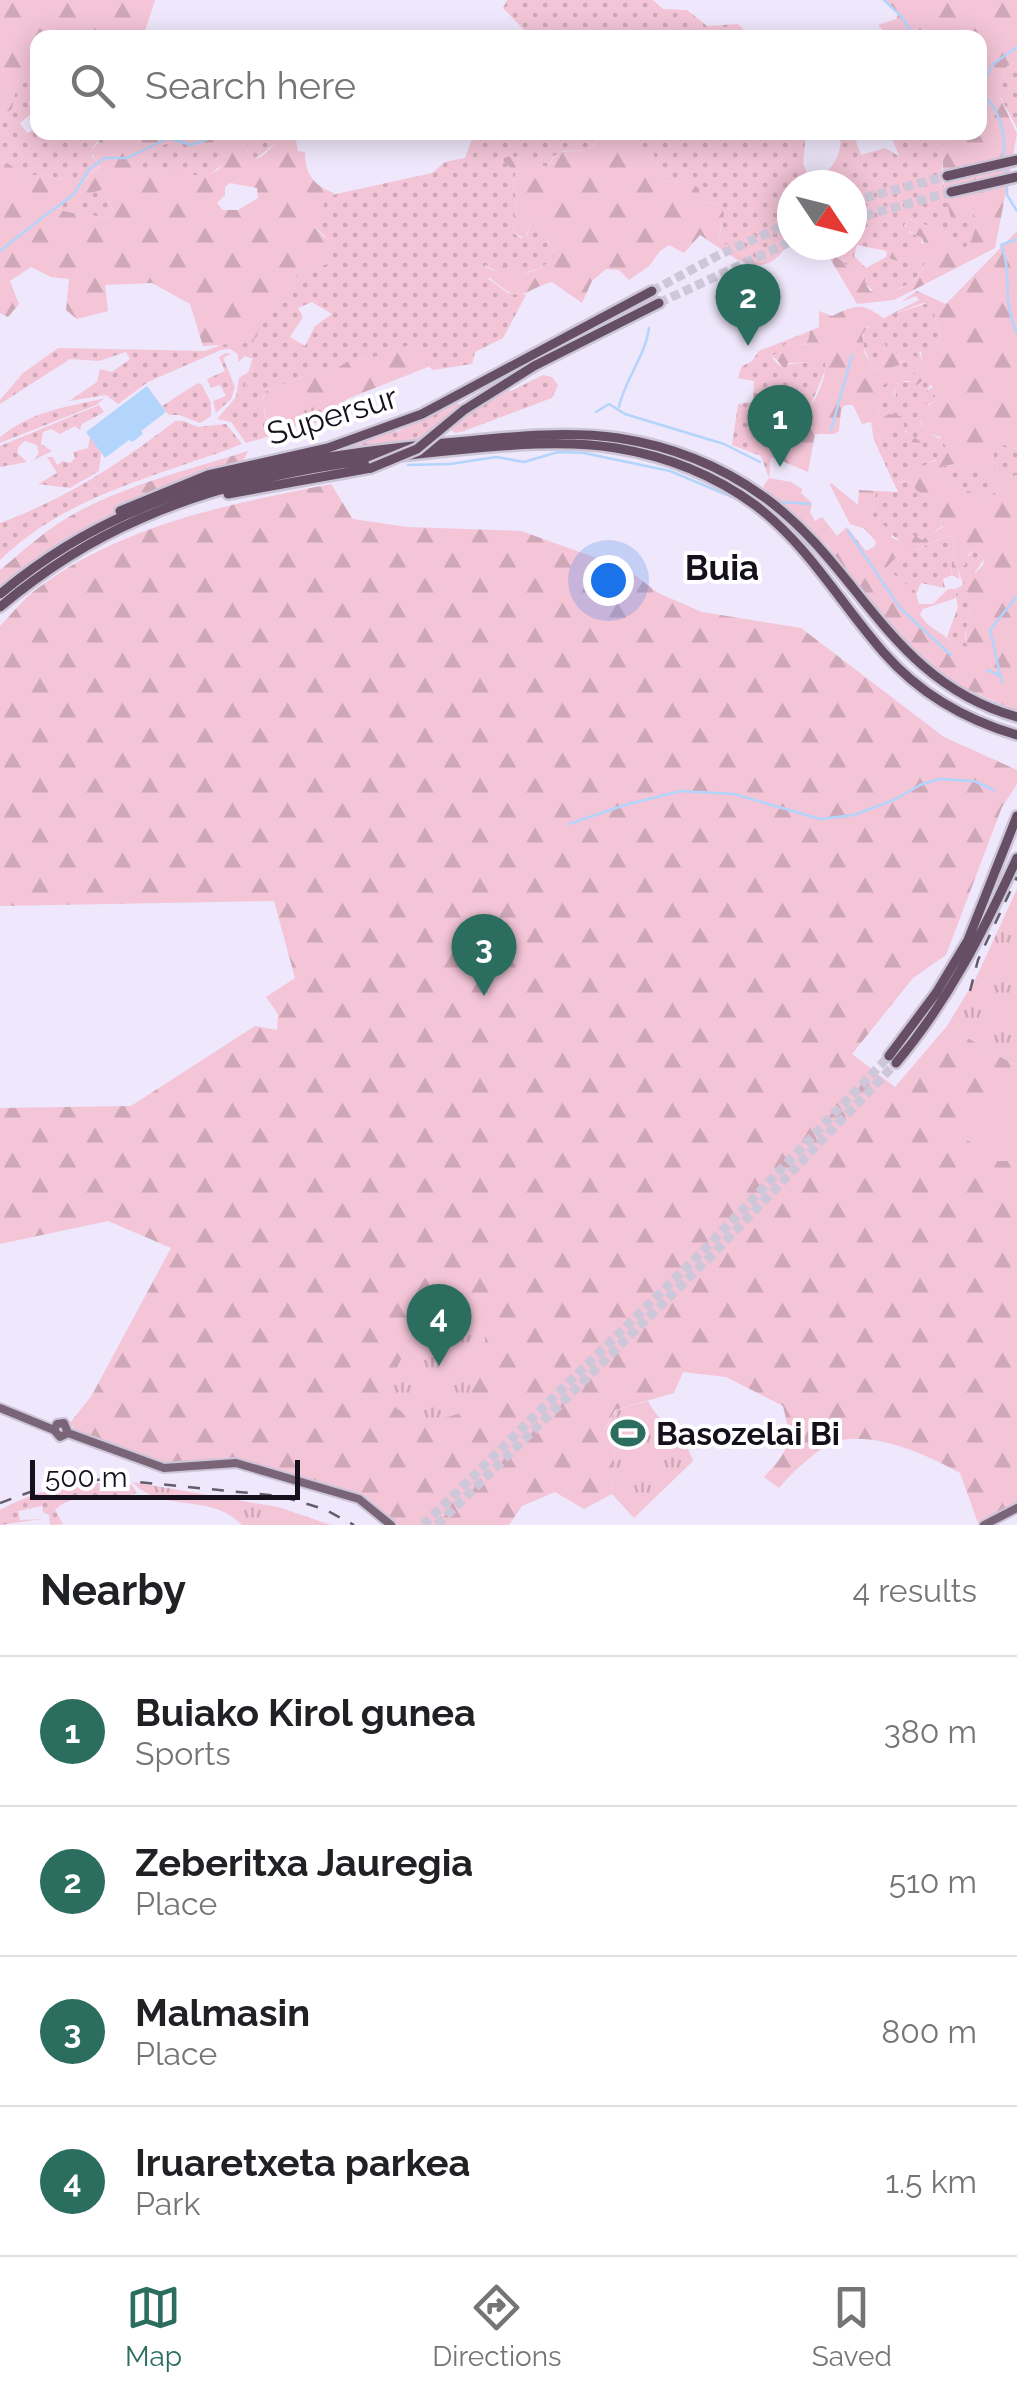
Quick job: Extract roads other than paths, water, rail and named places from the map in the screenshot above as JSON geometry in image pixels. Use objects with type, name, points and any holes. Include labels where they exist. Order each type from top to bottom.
[{"type":"highway","points":[[947,176],[1017,160]]},
{"type":"highway","points":[[951,192],[1017,178]]},
{"type":"highway","name":"Supersur","points":[[23,576],[76,535],[142,500],[208,476],[344,443],[422,414],[652,291]]},
{"type":"highway","name":"Supersur","points":[[195,498],[370,468],[417,449],[464,410],[534,366],[659,303]]},
{"type":"highway","points":[[0,594],[77,540],[142,508],[192,489],[263,471],[349,454],[472,440],[546,435],[620,438],[689,456],[755,490],[815,542],[888,634],[922,667],[969,698],[1017,717]]},
{"type":"highway","points":[[0,607],[50,568],[96,540],[145,516],[231,487],[315,469],[454,450],[580,445],[654,456],[722,484],[766,514],[808,554],[874,641],[910,680],[971,718],[1017,735]]},
{"type":"highway","points":[[1017,816],[968,940],[892,1060],[961,973],[1017,858]]},
{"type":"main road","points":[[0,1408],[54,1430],[64,1423],[68,1433],[164,1468],[225,1462],[359,1499],[391,1525]]},
{"type":"main road","points":[[984,1525],[1017,1508]]},
{"type":"water","points":[[147,386],[166,412],[141,431],[143,434],[105,458],[86,432]]},
{"type":"waterway","points":[[884,0],[910,30]]},
{"type":"waterway","points":[[987,75],[993,64],[1017,47]]},
{"type":"waterway","points":[[987,100],[1001,123],[1003,159]]},
{"type":"waterway","points":[[35,223],[74,194],[89,169],[105,158],[127,158],[164,140]]},
{"type":"waterway","points":[[175,140],[191,145],[205,140]]},
{"type":"waterway","points":[[1003,167],[1007,195],[1017,211]]},
{"type":"waterway","points":[[0,251],[33,225]]},
{"type":"waterway","points":[[1017,239],[1001,245],[1007,267],[1009,308],[1017,333]]},
{"type":"waterway","points":[[619,407],[649,328]]},
{"type":"waterway","points":[[831,430],[852,355]]},
{"type":"waterway","points":[[596,412],[609,404],[625,414],[724,444],[760,462]]},
{"type":"waterway","points":[[408,465],[496,457],[524,462],[558,452],[584,453],[670,471],[737,499]]},
{"type":"waterway","points":[[780,502],[810,504]]},
{"type":"waterway","points":[[848,531],[900,608],[951,655]]},
{"type":"waterway","points":[[1002,682],[990,630],[1017,596]]},
{"type":"waterway","points":[[987,670],[999,675]]},
{"type":"waterway","points":[[569,824],[681,791],[734,794],[820,819],[854,815],[939,779],[974,781],[994,790]]},
{"type":"tunnel","points":[[867,197],[947,176]]},
{"type":"tunnel","points":[[867,215],[951,192]]},
{"type":"tunnel","points":[[652,291],[777,229]]},
{"type":"tunnel","points":[[659,303],[777,248]]},
{"type":"tunnel","points":[[423,1525],[705,1249],[889,1056]]},
{"type":"tunnel","points":[[437,1525],[711,1256],[896,1063]]},
{"type":"railway","points":[[970,991],[978,960],[1017,877]]},
{"type":"railway","points":[[0,1503],[52,1484],[107,1479],[280,1496],[324,1509],[354,1525]]},
{"type":"place","name":"Zeberitxa Jauregia","points":[[748,346]]},
{"type":"place","name":"Buiako Kirol gunea","points":[[780,467]]},
{"type":"place","name":"Malmasin","points":[[484,996]]},
{"type":"place","name":"Iruaretxeta parkea","points":[[439,1366]]},
{"type":"place","name":"Basozelai Bi","points":[[628,1433]]},
{"type":"district","name":"Buia","points":[[722,567]]}]
